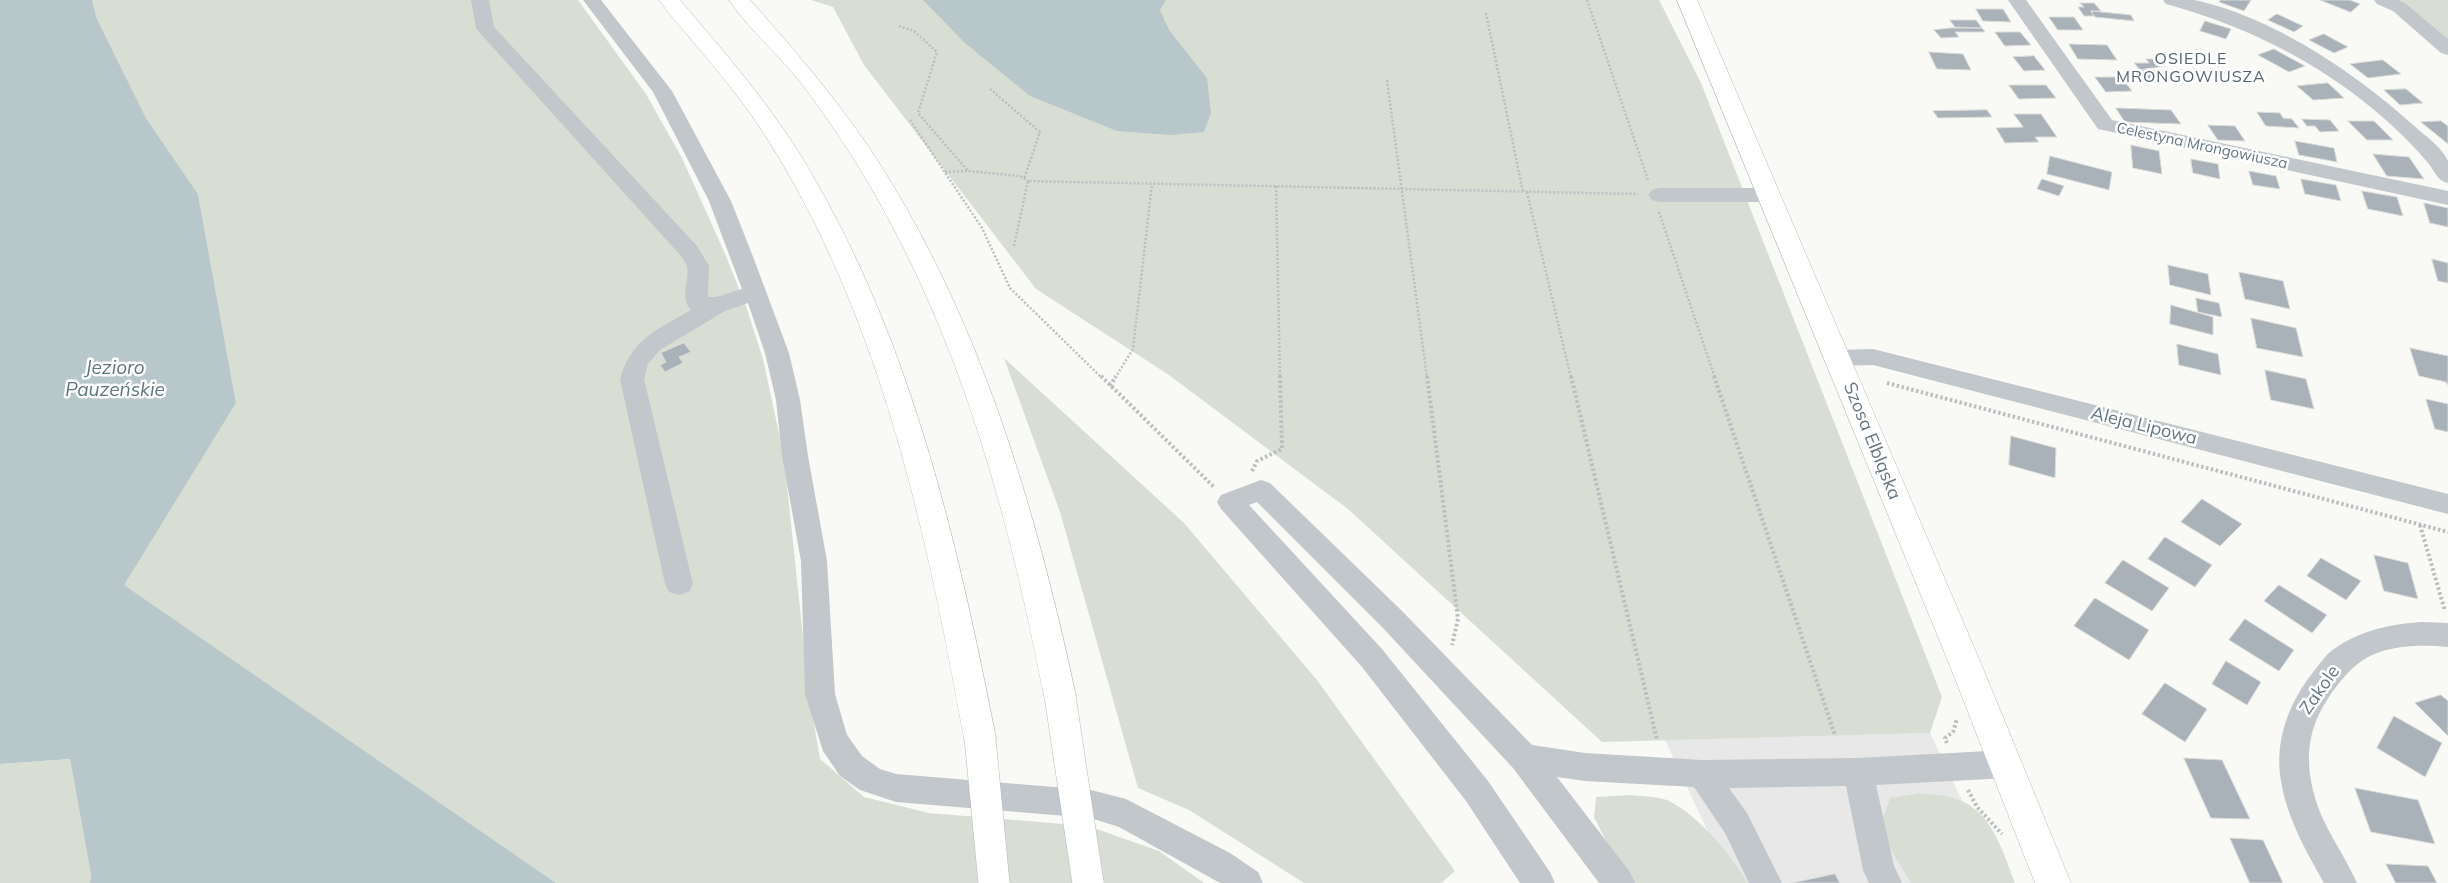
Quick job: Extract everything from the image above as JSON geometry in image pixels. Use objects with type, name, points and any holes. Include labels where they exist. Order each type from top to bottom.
[{"type":"main road","points":[[669,0],[752,100],[797,169],[838,248],[880,344],[912,435],[961,631],[980,738],[994,883]]},
{"type":"main road","points":[[739,0],[768,29],[858,147],[903,225],[955,330],[1018,510],[1045,612],[1060,696],[1088,883]]},
{"type":"main road","name":"Szosa Elbląska","points":[[1686,0],[1838,358],[2007,764],[2054,883]]},
{"type":"street","points":[[480,0],[485,28],[690,252],[698,266],[696,295],[698,304],[720,304]]},
{"type":"street","points":[[592,0],[662,91],[720,201],[777,353],[788,400],[795,456],[814,561],[820,694],[834,741],[852,766],[872,780],[896,788],[1091,804],[1126,814],[1219,864],[1247,883]]},
{"type":"street","name":"Celestyna Mrongowiusza","points":[[2017,0],[2105,125],[2448,198]]},
{"type":"street","points":[[2172,0],[2254,27],[2333,69],[2392,115],[2438,161],[2448,178]]},
{"type":"street","points":[[2383,0],[2399,7],[2448,49]]},
{"type":"street","points":[[1656,195],[1769,195]]},
{"type":"street","points":[[679,584],[632,379],[638,361],[652,344],[720,304],[755,293]]},
{"type":"street","name":"Aleja Lipowa","points":[[1838,358],[1873,358],[2448,504]]},
{"type":"street","points":[[1539,883],[1477,791],[1372,658],[1230,502],[1261,490],[1393,620],[1524,758],[1619,883]]},
{"type":"street","name":"Zakole","points":[[2341,883],[2314,834],[2300,799],[2294,765],[2300,718],[2310,698],[2342,659],[2362,647],[2385,637],[2417,634],[2447,623]]},
{"type":"street","points":[[1524,758],[1585,767],[1702,774],[1858,772],[2007,764]]},
{"type":"street","points":[[1858,772],[1879,870],[1886,883]]},
{"type":"street","points":[[1702,774],[1736,823],[1766,883]]},
{"type":"path","points":[[1587,0],[1656,195],[1835,735]]},
{"type":"path","points":[[1486,13],[1525,192],[1656,740]]},
{"type":"path","points":[[898,26],[914,31],[937,52],[918,113],[968,171]]},
{"type":"path","points":[[1387,80],[1404,189],[1458,620]]},
{"type":"path","points":[[990,89],[1040,132],[1024,178]]},
{"type":"path","points":[[910,120],[982,228],[1010,288],[1230,502]]},
{"type":"path","points":[[945,172],[968,171],[1020,176],[1028,181],[1656,195]]},
{"type":"path","points":[[1014,246],[1028,181]]},
{"type":"path","points":[[1110,386],[1133,348],[1152,184]]},
{"type":"path","points":[[1261,490],[1251,474],[1257,461],[1282,449],[1276,186]]},
{"type":"path","points":[[1879,381],[2448,532]]},
{"type":"path","points":[[2420,525],[2447,623]]},
{"type":"path","points":[[1945,738],[1972,799],[2003,836]]},
{"type":"shaded area","points":[[92,0],[578,0],[646,94],[682,158],[726,256],[747,309],[763,359],[784,457],[809,694],[820,759],[864,797],[929,813],[1088,826],[1159,851],[1204,883],[556,883],[123,585],[236,403],[198,194],[146,118],[97,19]]},
{"type":"shaded area","points":[[811,0],[1659,0],[1701,83],[1942,697],[1930,733],[1602,742],[1348,509],[1169,375],[1036,289],[864,65],[833,7]]},
{"type":"shaded area","points":[[2398,0],[2448,0],[2448,42],[2399,3]]},
{"type":"shaded area","points":[[1004,358],[1184,523],[1317,680],[1455,871],[1441,883],[1304,883],[1189,810],[1138,788],[1060,512]]},
{"type":"shaded area","points":[[1930,733],[2001,883],[1732,883],[1665,740]]},
{"type":"shaded area","points":[[70,759],[91,875],[90,883],[0,883],[0,764]]},
{"type":"shaded area","points":[[1921,793],[1952,798],[1968,804],[1979,812],[2001,846],[2015,883],[1911,883],[1887,843],[1881,825],[1890,798]]},
{"type":"shaded area","points":[[1632,795],[1662,799],[1681,808],[1724,849],[1747,883],[1634,883],[1610,849],[1594,817],[1596,797]]},
{"type":"water","name":"Jezioro Pauzeńskie","points":[[0,0],[92,0],[97,19],[146,118],[198,194],[236,403],[124,585],[556,883],[90,883],[91,875],[70,759],[0,764]]},
{"type":"water","points":[[923,0],[1166,0],[1160,10],[1169,30],[1207,78],[1211,113],[1204,132],[1170,135],[1117,131],[1030,96],[965,43]]},
{"type":"building","points":[[2221,0],[2251,0],[2244,11],[2219,2]]},
{"type":"building","points":[[2320,0],[2350,0],[2360,4],[2351,12]]},
{"type":"building","points":[[2080,3],[2094,3],[2101,11],[2091,11],[2094,16],[2084,16],[2078,7],[2084,7]]},
{"type":"building","points":[[1976,9],[2003,9],[2011,22],[1983,21]]},
{"type":"building","points":[[2091,11],[2131,15],[2134,21],[2095,17]]},
{"type":"building","points":[[2277,14],[2303,26],[2294,32],[2268,20]]},
{"type":"building","points":[[2049,17],[2074,17],[2083,30],[2058,30]]},
{"type":"building","points":[[1950,20],[1976,20],[1982,28],[1955,27]]},
{"type":"building","points":[[2205,21],[2231,29],[2226,39],[2200,31]]},
{"type":"building","points":[[1982,28],[1985,32],[1955,32],[1959,37],[1941,38],[1934,30]]},
{"type":"building","points":[[1995,32],[2020,32],[2031,45],[2005,46]]},
{"type":"building","points":[[2324,34],[2348,47],[2334,53],[2309,40]]},
{"type":"building","points":[[2069,44],[2107,45],[2117,60],[2078,59]]},
{"type":"building","points":[[2274,49],[2305,66],[2289,72],[2258,55]]},
{"type":"building","points":[[1929,52],[1963,54],[1971,70],[1937,69]]},
{"type":"building","points":[[2034,56],[2045,70],[2024,71],[2013,57]]},
{"type":"building","points":[[2146,59],[2159,59],[2165,66],[2140,70],[2134,63],[2149,63]]},
{"type":"building","points":[[2383,60],[2401,74],[2368,78],[2350,64]]},
{"type":"building","points":[[2137,70],[2155,70],[2161,78],[2165,79],[2144,79],[2136,75],[2141,75]]},
{"type":"building","points":[[2095,77],[2121,77],[2132,91],[2106,92]]},
{"type":"building","points":[[2328,83],[2344,98],[2313,100],[2297,86]]},
{"type":"building","points":[[2009,85],[2046,85],[2056,98],[2019,99]]},
{"type":"building","points":[[2406,89],[2423,103],[2400,105],[2384,90]]},
{"type":"building","points":[[2116,108],[2171,110],[2181,124],[2125,122]]},
{"type":"building","points":[[1987,110],[1992,117],[1938,118],[1933,111]]},
{"type":"building","points":[[2257,112],[2280,113],[2283,118],[2292,119],[2299,128],[2266,126]]},
{"type":"building","points":[[2014,114],[2041,114],[2057,137],[2035,137],[2039,142],[2005,143],[1996,128],[2023,127]]},
{"type":"building","points":[[2302,119],[2330,120],[2339,131],[2320,132],[2315,126],[2307,126]]},
{"type":"building","points":[[2348,121],[2374,121],[2393,140],[2367,140]]},
{"type":"building","points":[[2441,121],[2448,126],[2448,144],[2421,122]]},
{"type":"building","points":[[2208,125],[2235,126],[2245,141],[2218,140]]},
{"type":"building","points":[[2295,141],[2334,148],[2337,162],[2299,155]]},
{"type":"building","points":[[2131,145],[2159,151],[2162,174],[2133,168]]},
{"type":"building","points":[[2373,154],[2409,157],[2424,179],[2387,176]]},
{"type":"building","points":[[2050,156],[2112,172],[2109,190],[2047,174]]},
{"type":"building","points":[[2191,159],[2218,164],[2220,179],[2193,173]]},
{"type":"building","points":[[2249,171],[2276,176],[2280,189],[2253,185]]},
{"type":"building","points":[[2042,179],[2064,186],[2059,196],[2037,189]]},
{"type":"building","points":[[2301,179],[2336,185],[2341,201],[2305,194]]},
{"type":"building","points":[[2362,191],[2397,197],[2403,216],[2368,209]]},
{"type":"building","points":[[2424,203],[2448,208],[2448,227],[2430,223]]},
{"type":"building","points":[[2432,259],[2448,263],[2448,283],[2438,281]]},
{"type":"building","points":[[2168,265],[2208,274],[2211,295],[2170,285]]},
{"type":"building","points":[[2239,272],[2283,281],[2290,309],[2245,299]]},
{"type":"building","points":[[2196,298],[2219,303],[2222,317],[2198,312]]},
{"type":"building","points":[[2171,305],[2213,317],[2213,335],[2170,324]]},
{"type":"building","points":[[2251,318],[2296,328],[2303,357],[2257,348]]},
{"type":"building","points":[[684,343],[691,352],[679,357],[683,363],[665,372],[660,365],[666,362],[661,353]]},
{"type":"building","points":[[2177,344],[2218,354],[2221,375],[2179,365]]},
{"type":"building","points":[[2410,348],[2448,356],[2448,385],[2446,382],[2419,376]]},
{"type":"building","points":[[2265,370],[2306,379],[2314,409],[2271,400]]},
{"type":"building","points":[[2426,399],[2448,404],[2448,432],[2435,429]]},
{"type":"building","points":[[2011,436],[2056,448],[2055,478],[2009,465]]},
{"type":"building","points":[[2202,499],[2242,524],[2220,546],[2181,522]]},
{"type":"building","points":[[2165,537],[2212,565],[2195,587],[2148,559]]},
{"type":"building","points":[[2374,555],[2408,563],[2418,599],[2384,591]]},
{"type":"building","points":[[2321,558],[2361,581],[2346,600],[2307,576]]},
{"type":"building","points":[[2123,560],[2169,588],[2152,611],[2105,583]]},
{"type":"building","points":[[2279,585],[2327,615],[2312,633],[2264,601]]},
{"type":"building","points":[[2095,598],[2149,630],[2129,660],[2074,626]]},
{"type":"building","points":[[2245,619],[2294,650],[2279,671],[2229,640]]},
{"type":"building","points":[[2226,661],[2261,682],[2247,705],[2212,684]]},
{"type":"building","points":[[2165,683],[2207,709],[2185,742],[2142,714]]},
{"type":"building","points":[[2441,695],[2448,701],[2448,736],[2415,703]]},
{"type":"building","points":[[2394,716],[2442,743],[2425,777],[2377,748]]},
{"type":"building","points":[[2184,758],[2222,760],[2250,819],[2211,818]]},
{"type":"building","points":[[2355,788],[2418,800],[2435,844],[2371,832]]},
{"type":"building","points":[[2230,838],[2263,840],[2283,883],[2250,883]]},
{"type":"building","points":[[2386,864],[2428,866],[2437,883],[2396,883]]},
{"type":"building","points":[[1835,874],[1840,883],[1792,883]]},
{"type":"district","name":"OSIEDLE MRONGOWIUSZA","points":[[2191,68]]}]
